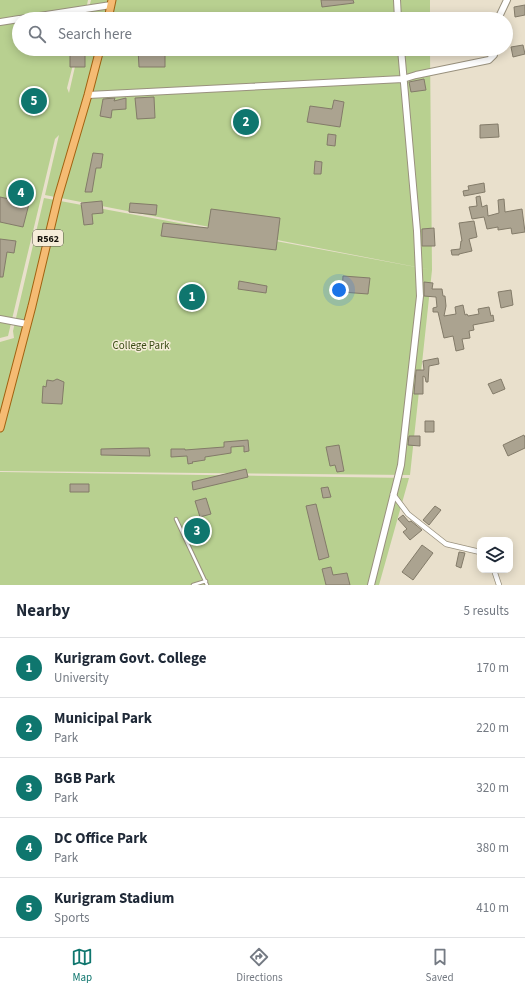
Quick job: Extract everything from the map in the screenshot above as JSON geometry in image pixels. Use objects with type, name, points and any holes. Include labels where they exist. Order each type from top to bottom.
[{"type":"main road","name":"R562","points":[[0,428],[58,197],[98,56]]},
{"type":"street","points":[[397,0],[398,12]]},
{"type":"street","points":[[501,12],[507,0]]},
{"type":"street","points":[[60,12],[112,3]]},
{"type":"street","points":[[0,22],[12,20]]},
{"type":"street","points":[[371,585],[401,465],[420,296],[417,231],[401,56]]},
{"type":"street","points":[[88,95],[403,79],[489,60],[493,56]]},
{"type":"street","points":[[0,319],[27,324]]},
{"type":"street","points":[[394,494],[408,514],[446,544],[477,551]]},
{"type":"street","points":[[495,573],[499,585]]},
{"type":"lane","points":[[176,519],[207,585]]},
{"type":"lane","points":[[193,585],[206,581]]},
{"type":"green space","points":[[0,0],[88,0],[85,12],[12,12],[12,56],[75,56],[67,88],[69,93],[77,56],[430,56],[432,270],[45,195],[59,135],[55,139],[8,336],[0,338]]},
{"type":"green space","points":[[91,0],[430,0],[430,12],[88,12]]},
{"type":"green space","name":"College Park","points":[[44,198],[432,270],[410,475],[0,471],[0,342],[14,338],[13,331]]},
{"type":"green space","points":[[0,472],[409,478],[379,585],[0,585]]},
{"type":"building","points":[[321,0],[353,0],[354,3],[322,7]]},
{"type":"building","points":[[525,5],[525,15],[515,17],[514,7]]},
{"type":"building","points":[[523,45],[525,54],[513,57],[513,47]]},
{"type":"building","points":[[70,56],[85,56],[85,67],[70,67]]},
{"type":"building","points":[[138,56],[165,56],[165,67],[139,67]]},
{"type":"building","points":[[424,79],[426,90],[411,92],[409,82]]},
{"type":"building","points":[[154,97],[155,118],[137,119],[135,98]]},
{"type":"building","points":[[115,98],[114,101],[126,98],[126,109],[112,110],[111,118],[100,116],[103,99]]},
{"type":"building","points":[[334,100],[344,102],[340,127],[307,122],[310,106],[332,109]]},
{"type":"building","points":[[498,124],[499,137],[480,138],[480,125]]},
{"type":"building","points":[[328,134],[336,135],[335,146],[327,145]]},
{"type":"building","points":[[93,153],[103,154],[101,168],[96,168],[92,192],[85,192]]},
{"type":"building","points":[[315,161],[322,162],[321,174],[314,174]]},
{"type":"building","points":[[484,183],[485,192],[464,196],[463,191],[469,190],[468,186]]},
{"type":"building","points":[[480,196],[482,207],[487,205],[488,216],[499,213],[498,200],[504,199],[505,212],[522,209],[525,232],[512,234],[511,228],[498,230],[498,227],[487,229],[484,217],[472,219],[469,207],[477,206],[476,197]]},
{"type":"building","points":[[0,197],[23,202],[24,198],[30,200],[23,227],[0,222]]},
{"type":"building","points":[[102,201],[103,213],[92,214],[93,224],[84,225],[81,203]]},
{"type":"building","points":[[130,203],[157,205],[156,215],[129,212]]},
{"type":"building","points":[[211,209],[280,218],[276,250],[161,236],[163,223],[208,228]]},
{"type":"building","points":[[474,221],[477,237],[469,239],[472,251],[459,255],[452,255],[451,250],[460,249],[462,241],[459,223]]},
{"type":"building","points":[[434,228],[435,246],[422,246],[422,229]]},
{"type":"building","points":[[0,239],[16,241],[14,253],[7,252],[3,277],[0,277]]},
{"type":"building","points":[[343,276],[370,278],[368,294],[342,292]]},
{"type":"building","points":[[239,281],[267,286],[266,293],[238,289]]},
{"type":"building","points":[[424,282],[433,283],[432,289],[442,289],[443,296],[445,296],[446,306],[444,316],[456,314],[455,307],[463,305],[465,315],[467,314],[468,316],[479,314],[478,309],[489,307],[494,321],[473,325],[474,330],[469,331],[470,338],[462,339],[464,349],[456,351],[453,336],[444,338],[438,312],[433,312],[433,308],[437,307],[436,297],[424,296]]},
{"type":"building","points":[[511,290],[513,305],[501,308],[498,292]]},
{"type":"building","points":[[438,358],[439,364],[429,366],[428,382],[426,382],[425,377],[423,376],[423,394],[414,394],[416,370],[424,370],[423,361]]},
{"type":"building","points":[[57,379],[64,382],[62,404],[42,403],[43,386],[46,387],[47,380],[53,381]]},
{"type":"building","points":[[501,379],[505,389],[493,394],[488,384]]},
{"type":"building","points":[[425,421],[434,421],[434,432],[425,432]]},
{"type":"building","points":[[524,435],[525,448],[508,456],[503,445]]},
{"type":"building","points":[[409,436],[420,436],[420,446],[408,445]]},
{"type":"building","points":[[248,440],[249,451],[244,452],[244,446],[231,447],[231,453],[205,457],[205,460],[188,464],[187,456],[171,457],[171,449],[185,450],[224,447],[224,442]]},
{"type":"building","points":[[339,445],[344,471],[337,472],[335,465],[330,466],[326,447]]},
{"type":"building","points":[[149,448],[150,456],[101,455],[101,449]]},
{"type":"building","points":[[246,469],[248,477],[193,490],[192,482]]},
{"type":"building","points":[[70,484],[89,484],[89,492],[70,492]]},
{"type":"building","points":[[328,487],[331,497],[323,498],[321,488]]},
{"type":"building","points":[[206,498],[211,514],[200,517],[195,501]]},
{"type":"building","points":[[316,504],[329,557],[319,560],[306,506]]},
{"type":"building","points":[[435,506],[441,510],[429,525],[423,520]]},
{"type":"building","points":[[403,515],[409,522],[411,521],[422,530],[410,540],[403,532],[407,529],[398,519]]},
{"type":"building","points":[[422,545],[433,553],[413,580],[402,572]]},
{"type":"building","points":[[459,552],[465,553],[461,568],[456,566]]},
{"type":"building","points":[[331,567],[333,575],[347,573],[350,585],[326,585],[322,569]]},
{"type":"place","name":"Kurigram Stadium","points":[[34,101]]},
{"type":"place","name":"Municipal Park","points":[[246,122]]},
{"type":"place","name":"DC Office Park","points":[[21,193]]},
{"type":"place","name":"Kurigram Govt. College","points":[[192,297]]},
{"type":"place","name":"BGB Park","points":[[197,531]]}]
